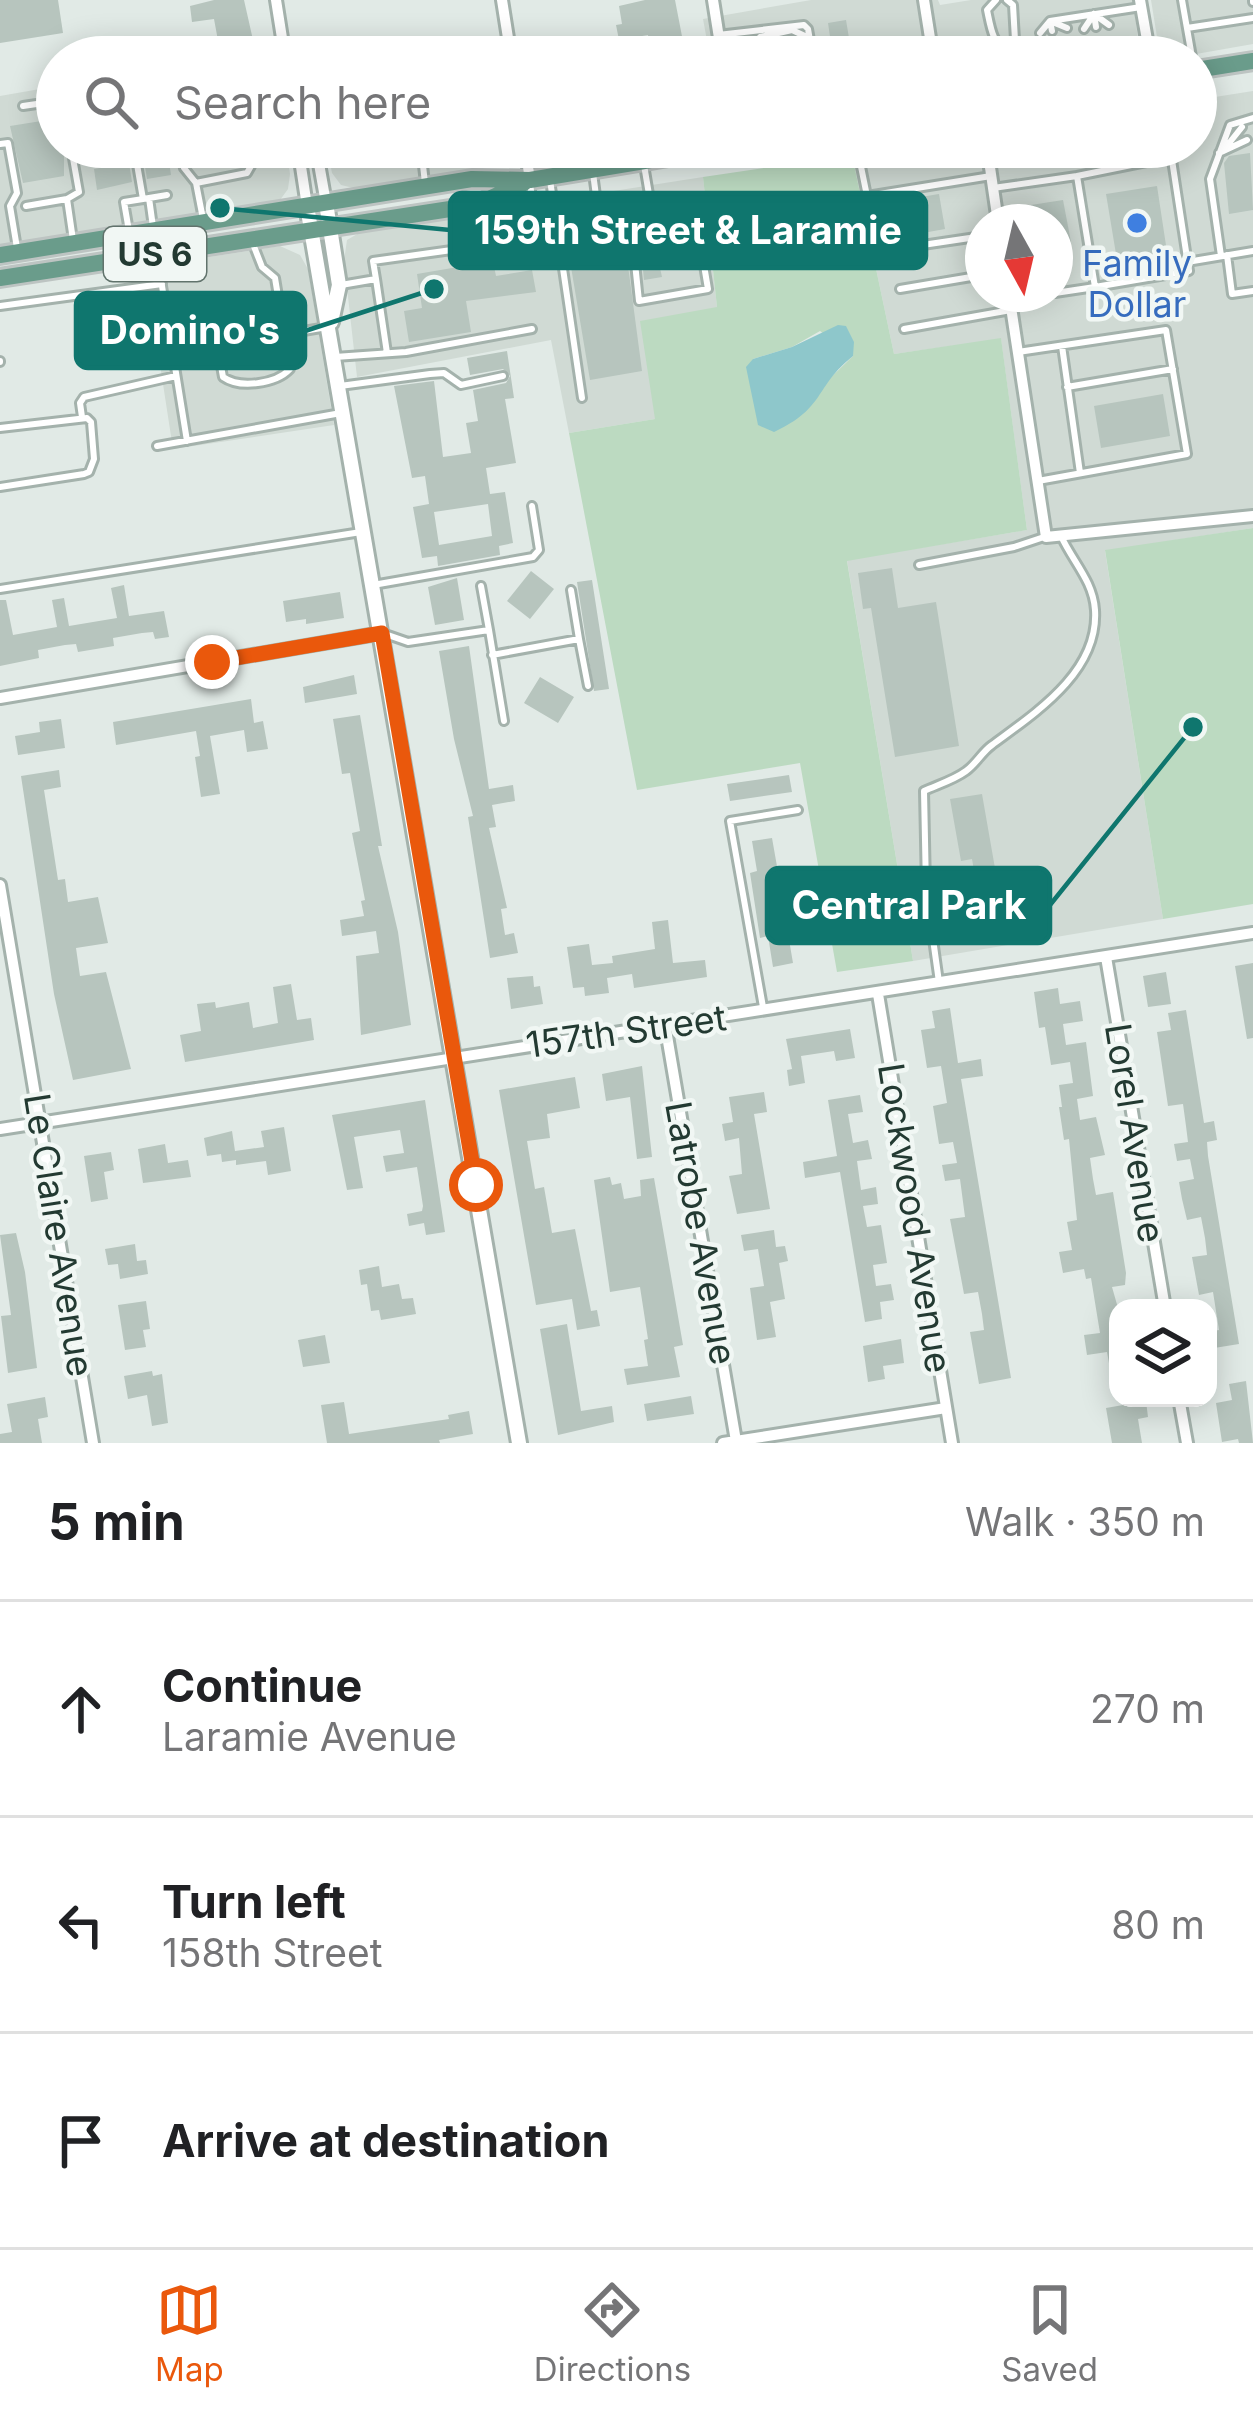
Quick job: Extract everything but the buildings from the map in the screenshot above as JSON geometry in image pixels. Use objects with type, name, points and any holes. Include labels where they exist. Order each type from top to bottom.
[{"type":"main road","points":[[1217,67],[1253,61]]},
{"type":"main road","name":"US 6","points":[[9,254],[472,179],[530,180],[599,168]]},
{"type":"main road","name":"US 6","points":[[0,278],[476,205],[530,180]]},
{"type":"street","points":[[276,0],[282,36]]},
{"type":"street","points":[[502,0],[508,36]]},
{"type":"street","points":[[712,0],[718,35]]},
{"type":"street","points":[[924,0],[930,36]]},
{"type":"street","points":[[1141,3],[1146,36]]},
{"type":"street","points":[[305,168],[316,204]]},
{"type":"street","points":[[316,168],[330,326],[519,1443]]},
{"type":"street","points":[[528,168],[530,180]]},
{"type":"street","points":[[990,168],[995,204]]},
{"type":"street","points":[[320,230],[339,285],[330,326]]},
{"type":"street","points":[[1012,312],[1046,537],[1253,516]]},
{"type":"street","points":[[0,698],[382,633]]},
{"type":"street","name":"Le Claire Avenue","points":[[0,885],[93,1443]]},
{"type":"street","name":"157th Street","points":[[0,1130],[1253,933]]},
{"type":"street","name":"Lorel Avenue","points":[[1106,957],[1163,1299]]},
{"type":"street","name":"Lockwood Avenue","points":[[878,994],[952,1443]]},
{"type":"street","name":"Latrobe Avenue","points":[[665,1024],[730,1442]]},
{"type":"street","points":[[1181,1407],[1187,1443]]},
{"type":"street","points":[[730,1442],[946,1408]]},
{"type":"lane","points":[[993,36],[987,10],[997,0]]},
{"type":"lane","points":[[1007,0],[1013,5],[1015,36]]},
{"type":"lane","points":[[1182,0],[1188,36]]},
{"type":"lane","points":[[1040,33],[1050,21],[1141,3]]},
{"type":"lane","points":[[1094,14],[1109,25]]},
{"type":"lane","points":[[1094,14],[1096,27]]},
{"type":"lane","points":[[1084,29],[1094,14]]},
{"type":"lane","points":[[1187,28],[1253,18]]},
{"type":"lane","points":[[1050,21],[1067,28]]},
{"type":"lane","points":[[1050,21],[1052,31]]},
{"type":"lane","points":[[718,35],[795,24],[808,29],[809,36]]},
{"type":"lane","points":[[765,36],[792,30],[806,36]]},
{"type":"lane","points":[[23,106],[36,104]]},
{"type":"lane","points":[[1217,163],[1230,124],[1253,118]]},
{"type":"lane","points":[[1222,151],[1242,127]]},
{"type":"lane","points":[[1222,151],[1247,140]]},
{"type":"lane","points":[[0,144],[8,143],[17,193],[10,206],[9,254]]},
{"type":"lane","points":[[26,206],[79,193],[75,168]]},
{"type":"lane","points":[[139,168],[153,231]]},
{"type":"lane","points":[[184,168],[196,182],[204,223]]},
{"type":"lane","points":[[196,182],[247,173],[250,168]]},
{"type":"lane","points":[[425,168],[426,186]]},
{"type":"lane","points":[[641,168],[652,212]]},
{"type":"lane","points":[[861,168],[867,196],[1078,176],[1109,168]]},
{"type":"lane","points":[[1073,289],[1189,272],[1172,168]]},
{"type":"lane","points":[[1215,168],[1210,179],[1232,294],[1253,290]]},
{"type":"lane","points":[[592,170],[603,249]]},
{"type":"lane","points":[[1078,176],[1095,286]]},
{"type":"lane","points":[[550,177],[582,398]]},
{"type":"lane","points":[[386,353],[373,261],[538,238],[530,180]]},
{"type":"lane","points":[[130,235],[124,202],[167,195]]},
{"type":"lane","points":[[67,199],[74,244]]},
{"type":"lane","points":[[476,205],[481,246]]},
{"type":"lane","points":[[694,206],[708,290],[639,301],[629,216],[652,212],[694,206]]},
{"type":"lane","points":[[890,250],[965,239]]},
{"type":"lane","points":[[253,241],[262,267],[275,278],[285,334],[289,372],[241,384],[223,377],[219,355],[227,344],[285,334],[330,326]]},
{"type":"lane","points":[[1187,262],[1253,251]]},
{"type":"lane","points":[[157,254],[187,441]]},
{"type":"lane","points":[[900,289],[965,278]]},
{"type":"lane","points":[[339,285],[376,279]]},
{"type":"lane","points":[[0,306],[161,284]]},
{"type":"lane","points":[[904,329],[968,312]]},
{"type":"lane","points":[[335,357],[532,329]]},
{"type":"lane","points":[[1018,352],[1166,330],[1187,454],[1037,481]]},
{"type":"lane","points":[[1062,346],[1079,473]]},
{"type":"lane","points":[[1067,387],[1173,369]]},
{"type":"lane","points":[[340,386],[444,373],[461,385],[503,376]]},
{"type":"lane","points":[[82,417],[84,397],[176,376]]},
{"type":"lane","points":[[157,446],[345,412]]},
{"type":"lane","points":[[0,428],[82,417],[91,422],[94,459],[89,472],[0,487]]},
{"type":"lane","points":[[374,585],[533,556],[538,550],[532,506]]},
{"type":"lane","points":[[0,589],[364,531]]},
{"type":"lane","points":[[939,985],[926,889],[924,791],[965,771],[987,748],[1042,707],[1085,659],[1096,615],[1090,583],[1075,566],[1061,536]]},
{"type":"lane","points":[[919,565],[1014,548],[1046,537]]},
{"type":"lane","points":[[481,586],[504,721]]},
{"type":"lane","points":[[572,590],[588,686]]},
{"type":"lane","points":[[382,633],[408,642],[488,631]]},
{"type":"lane","points":[[493,655],[579,639]]},
{"type":"lane","points":[[764,1011],[730,821],[798,810]]},
{"type":"shaded area","points":[[811,0],[938,0],[940,5],[971,0],[1133,0],[1138,36],[706,36],[703,19]]},
{"type":"shaded area","points":[[1151,0],[1253,0],[1253,44],[1217,50],[1217,36],[1157,36]]},
{"type":"shaded area","points":[[36,90],[36,168],[289,168],[288,189],[280,200],[269,204],[0,248],[0,96]]},
{"type":"shaded area","points":[[1253,91],[1253,528],[1105,551],[1163,919],[913,961],[847,560],[1027,530],[1001,339],[894,354],[855,168],[1217,168],[1217,97]]},
{"type":"shaded area","points":[[331,168],[486,168],[358,189],[341,185]]},
{"type":"shaded area","points":[[703,177],[717,307],[655,419],[569,433],[551,340],[357,377],[344,261],[347,240],[364,230]]},
{"type":"shaded area","points":[[280,246],[300,255],[308,269],[334,425],[173,449],[145,267]]},
{"type":"green space","points":[[764,168],[855,168],[894,354],[1001,338],[1027,530],[847,561],[913,961],[837,972],[800,763],[637,790],[569,433],[655,419],[640,321],[717,307],[703,177]],"holes":[[[820,331],[853,356],[824,384],[753,359],[792,347]]]},
{"type":"green space","points":[[1253,528],[1253,904],[1163,919],[1105,550]]},
{"type":"water","points":[[838,325],[846,326],[854,342],[853,356],[812,406],[791,423],[774,432],[758,425],[746,367],[753,359]]},
{"type":"place","name":"159th Street & Laramie","points":[[220,208]]},
{"type":"place","name":"Family Dollar","points":[[1137,223]]},
{"type":"place","name":"Domino's","points":[[434,289]]},
{"type":"place","name":"Central Park","points":[[1193,727]]},
{"type":"route","points":[[212,662],[382,633],[476,1185]]}]
